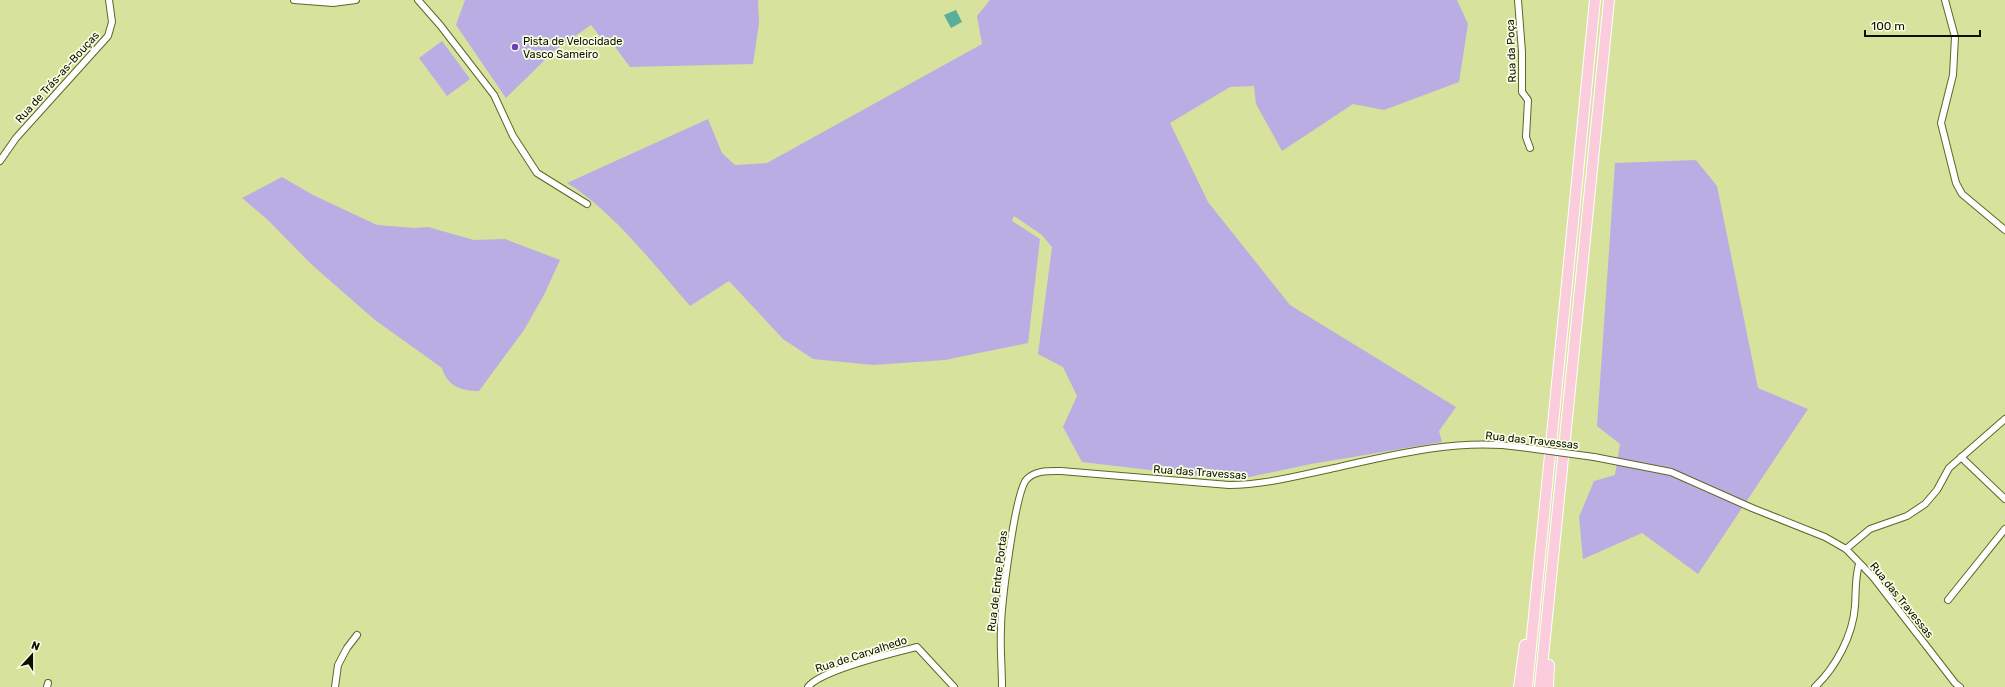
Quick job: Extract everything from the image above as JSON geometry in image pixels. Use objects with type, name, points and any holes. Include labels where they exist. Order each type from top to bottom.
[{"type":"highway","points":[[1527,687],[1595,0]]},
{"type":"highway","points":[[1540,687],[1609,0]]},
{"type":"highway","points":[[1548,687],[1560,552],[1556,530]]},
{"type":"highway","points":[[1519,687],[1534,567],[1541,549]]},
{"type":"street","name":"Rua de Trás-as-Bouças","points":[[0,161],[16,138],[108,36],[112,22],[109,0]]},
{"type":"street","points":[[294,0],[333,3],[353,2],[356,0]]},
{"type":"street","points":[[418,0],[440,25],[494,95],[513,136],[537,173],[587,204]]},
{"type":"street","name":"Rua da Poça","points":[[1518,0],[1522,44],[1522,92],[1528,100],[1526,138],[1530,148]]},
{"type":"street","points":[[1945,0],[1955,37],[1953,75],[1941,123],[1956,183],[1962,194],[2005,230]]},
{"type":"street","points":[[1846,548],[1870,529],[1907,516],[1925,504],[1937,490],[1949,468],[2005,419]]},
{"type":"street","name":"Rua das Travessas","points":[[1026,480],[1037,472],[1061,471],[1229,485],[1253,485],[1390,456],[1472,444],[1493,443],[1594,457],[1671,472],[1752,508],[1825,537],[1846,548],[1873,577],[1955,683],[1960,687]]},
{"type":"street","points":[[1961,457],[2005,499]]},
{"type":"street","name":"Rua de Entre Portas","points":[[1002,687],[1001,627],[1011,541],[1020,494],[1026,480]]},
{"type":"street","points":[[1948,600],[2005,529]]},
{"type":"street","points":[[1815,687],[1831,668],[1846,640],[1855,607],[1856,575],[1860,564]]},
{"type":"street","points":[[335,687],[338,665],[347,648],[357,635]]},
{"type":"street","name":"Rua de Carvalhedo","points":[[808,687],[813,680],[858,663],[917,647],[954,687]]},
{"type":"shaded area","points":[[465,0],[758,0],[759,23],[753,64],[630,67],[610,40],[605,43],[591,25],[555,50],[506,98],[456,25]]},
{"type":"shaded area","points":[[990,0],[1457,0],[1468,24],[1459,82],[1384,110],[1353,104],[1282,151],[1256,104],[1254,86],[1230,87],[1170,123],[1208,202],[1290,305],[1456,407],[1439,431],[1442,442],[1311,464],[1235,480],[1082,462],[1063,427],[1077,396],[1063,367],[1038,354],[1052,247],[1042,235],[1014,216],[1012,221],[1040,239],[1028,343],[945,360],[873,365],[813,359],[783,339],[729,281],[690,306],[648,257],[616,223],[584,194],[567,183],[708,119],[722,153],[735,165],[767,163],[982,44],[977,16]]},
{"type":"shaded area","points":[[442,41],[470,79],[447,96],[419,58]]},
{"type":"shaded area","points":[[1696,160],[1717,186],[1758,388],[1808,409],[1698,574],[1642,533],[1583,559],[1579,517],[1594,481],[1615,475],[1620,444],[1597,426],[1615,163]]},
{"type":"shaded area","points":[[282,177],[313,195],[377,225],[415,228],[428,227],[474,240],[505,239],[560,260],[544,295],[524,330],[479,391],[462,389],[452,384],[444,374],[442,368],[375,320],[311,264],[268,220],[242,198]]},
{"type":"water","points":[[956,10],[962,22],[951,28],[944,15]]},
{"type":"place","name":"Pista de Velocidade Vasco Sameiro","points":[[515,47]]}]
